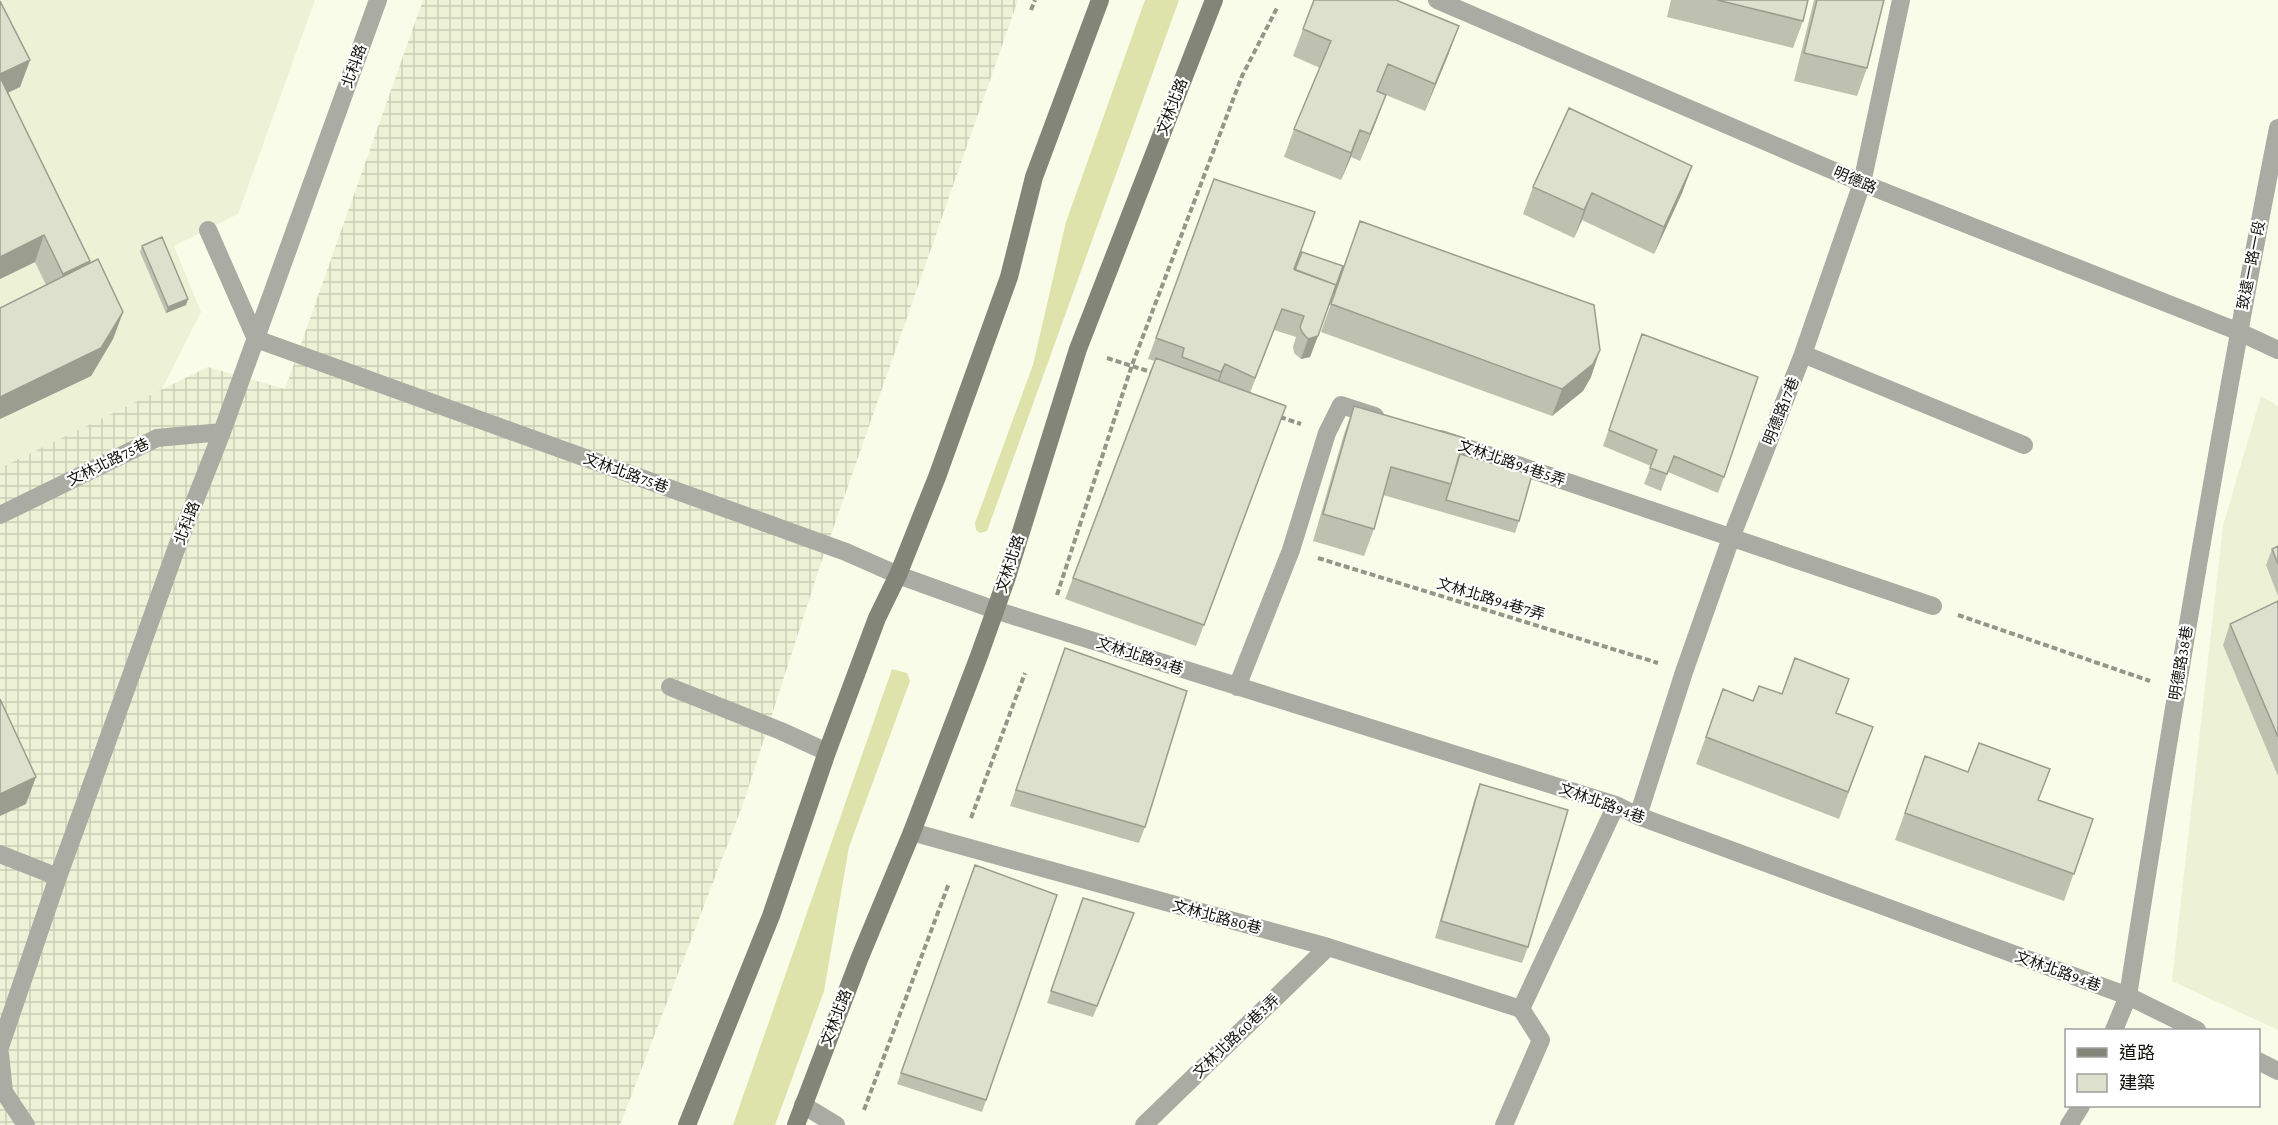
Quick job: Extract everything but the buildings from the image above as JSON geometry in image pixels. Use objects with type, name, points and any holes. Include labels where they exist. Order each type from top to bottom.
[{"type":"main road","points":[[687,1125],[771,916],[827,752],[877,618],[898,575],[937,477],[1009,277],[1034,177],[1100,0]]},
{"type":"main road","name":"文林北路","points":[[796,1125],[860,957],[912,832],[995,610],[1078,349],[1214,0]]},
{"type":"street","name":"北科路","points":[[0,1047],[179,542],[222,432],[378,0]]},
{"type":"street","name":"明德路","points":[[1437,0],[1479,8],[1862,183],[2237,331],[2278,350]]},
{"type":"street","name":"明德路17巷","points":[[1638,816],[1684,672],[1731,537],[1803,354],[1862,183],[1901,0]]},
{"type":"street","name":"致遠一路一段","points":[[2237,331],[2278,128]]},
{"type":"street","points":[[208,230],[256,339]]},
{"type":"street","name":"明德路38巷","points":[[2114,1029],[2128,996],[2176,690],[2237,331]]},
{"type":"street","name":"文林北路75巷","points":[[256,339],[846,552],[898,575],[995,610]]},
{"type":"street","points":[[1803,354],[2024,445]]},
{"type":"street","points":[[1237,687],[1291,550],[1327,433],[1341,405],[1397,424]]},
{"type":"street","name":"文林北路94巷5弄","points":[[1419,431],[1933,606]]},
{"type":"street","name":"文林北路75巷","points":[[0,515],[157,438],[222,432]]},
{"type":"street","name":"文林北路94巷","points":[[995,610],[1616,805],[1638,816],[2128,996],[2195,1029]]},
{"type":"street","points":[[670,687],[827,752]]},
{"type":"street","points":[[1504,1125],[1541,1040],[1521,1009],[1616,805]]},
{"type":"street","name":"文林北路80巷","points":[[912,832],[1328,947],[1521,1009]]},
{"type":"street","points":[[0,854],[58,878]]},
{"type":"street","name":"文林北路60巷3弄","points":[[1144,1125],[1328,947]]},
{"type":"street","points":[[0,1054],[4,1092],[25,1125]]},
{"type":"street","points":[[2260,1062],[2278,1071]]},
{"type":"street","points":[[803,1105],[836,1125]]},
{"type":"street","points":[[2070,1125],[2081,1107]]},
{"type":"path","points":[[1031,10],[1035,0]]},
{"type":"path","points":[[1057,595],[1132,365],[1242,76],[1278,6]]},
{"type":"path","points":[[1078,349],[1164,376]]},
{"type":"path","points":[[1273,414],[1327,433]]},
{"type":"path","name":"文林北路94巷7弄","points":[[1291,550],[1684,672]]},
{"type":"path","points":[[1933,606],[2176,690]]},
{"type":"path","points":[[969,823],[1025,673]]},
{"type":"path","points":[[864,1110],[949,883]]},
{"type":"shaded area","points":[[0,0],[315,0],[238,214],[174,246],[201,312],[161,391],[0,468]]},
{"type":"shaded area","points":[[423,0],[1018,0],[819,569],[743,804],[620,1125],[0,1125],[0,468],[208,367],[285,389]]},
{"type":"shaded area","points":[[2261,396],[2278,406],[2278,1030],[2172,981],[2223,526]]},
{"type":"green space","points":[[1145,0],[1179,0],[987,531],[980,533],[976,530],[975,523],[1033,365],[1066,222]]},
{"type":"green space","points":[[892,669],[907,673],[910,681],[849,847],[824,991],[775,1125],[733,1125]]}]
